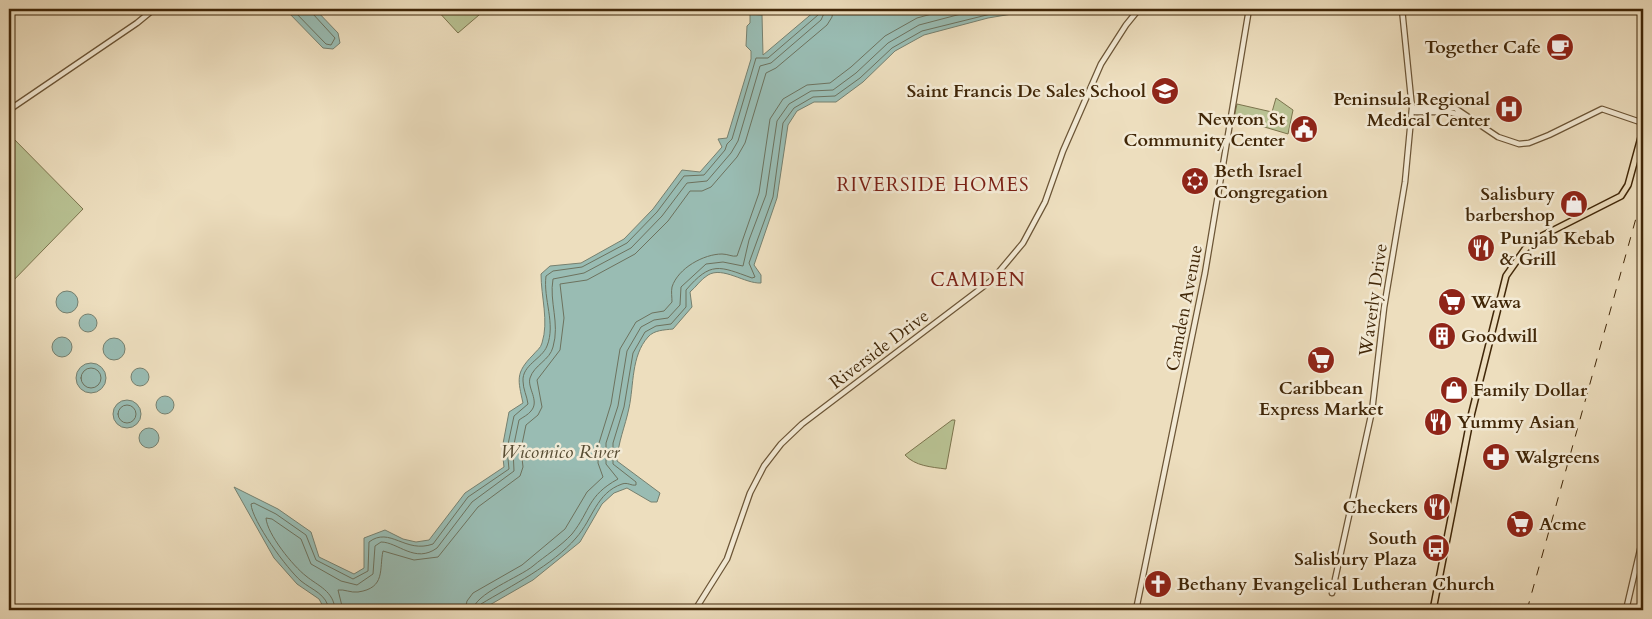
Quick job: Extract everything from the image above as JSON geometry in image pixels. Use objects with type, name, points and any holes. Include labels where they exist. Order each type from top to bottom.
[{"type":"main road","points":[[1433,610],[1468,428],[1506,276],[1525,249],[1540,237],[1611,202],[1624,193],[1643,130]]},
{"type":"street","points":[[9,110],[137,23],[154,9]]},
{"type":"street","name":"Riverside Drive","points":[[695,610],[727,559],[750,493],[764,466],[781,444],[802,424],[992,280],[1023,243],[1045,202],[1063,151],[1101,64],[1122,30],[1139,9]]},
{"type":"street","name":"Camden Avenue","points":[[1136,610],[1205,274],[1249,9]]},
{"type":"street","name":"Waverly Drive","points":[[1332,592],[1372,411],[1384,308],[1405,182],[1412,108],[1402,9]]},
{"type":"street","points":[[1412,108],[1415,112],[1448,112],[1466,116],[1498,138],[1519,144],[1529,143],[1549,135],[1602,109],[1643,123]]},
{"type":"street","points":[[1626,610],[1643,537]]},
{"type":"green space","points":[[436,9],[486,9],[458,33]]},
{"type":"green space","points":[[1276,98],[1293,110],[1288,134],[1234,118],[1237,104],[1272,112]]},
{"type":"green space","points":[[9,134],[83,209],[9,285]]},
{"type":"green space","points":[[952,420],[955,420],[946,469],[918,464],[905,455]]},
{"type":"water","points":[[285,9],[315,9],[338,33],[340,43],[333,49],[323,48]]},
{"type":"water","name":"Wicomico River","points":[[814,9],[1018,9],[1012,14],[988,18],[924,35],[895,51],[863,82],[836,102],[814,102],[797,111],[788,125],[777,198],[754,265],[761,275],[761,283],[755,283],[727,274],[714,273],[708,275],[690,292],[692,307],[673,329],[659,331],[650,335],[639,353],[617,461],[660,493],[657,502],[651,502],[627,488],[614,493],[602,504],[580,542],[533,580],[481,610],[325,610],[319,599],[297,584],[274,558],[234,487],[278,509],[311,532],[319,557],[354,574],[364,568],[364,538],[385,530],[403,539],[416,542],[429,540],[465,493],[504,467],[502,449],[509,412],[523,403],[519,377],[527,361],[541,346],[544,335],[545,318],[541,274],[550,266],[581,263],[624,239],[653,209],[682,170],[700,172],[722,147],[718,139],[727,138],[751,59],[751,51],[746,46],[750,14],[762,15],[763,55],[815,11]]},
{"type":"water","points":[[67,291],[75,294],[78,302],[75,310],[67,313],[59,310],[56,302],[59,294]]},
{"type":"water","points":[[88,314],[96,319],[97,323],[92,331],[88,332],[80,327],[79,323],[84,315]]},
{"type":"water","points":[[62,337],[69,340],[72,347],[69,354],[62,357],[55,354],[52,347],[55,340]]},
{"type":"water","points":[[114,338],[124,345],[125,349],[118,359],[114,360],[104,353],[103,349],[110,339]]},
{"type":"water","points":[[91,363],[102,367],[106,378],[102,389],[91,393],[80,389],[76,378],[80,367]]},
{"type":"water","points":[[140,368],[148,373],[149,377],[144,385],[140,386],[132,381],[131,377],[136,369]]},
{"type":"water","points":[[161,396],[169,396],[174,401],[172,412],[161,414],[156,409],[156,401]]},
{"type":"water","points":[[127,400],[137,404],[141,414],[137,424],[127,428],[117,424],[113,414],[117,404]]},
{"type":"water","points":[[149,428],[156,431],[159,438],[156,445],[149,448],[142,445],[139,438],[142,431]]},
{"type":"railway","points":[[1527,610],[1643,193]]},
{"type":"place","name":"Together Cafe","points":[[1560,47]]},
{"type":"place","name":"Saint Francis De Sales School","points":[[1165,91]]},
{"type":"place","name":"Peninsula Regional Medical Center","points":[[1509,109]]},
{"type":"place","name":"Newton St Community Center","points":[[1304,129]]},
{"type":"place","name":"Beth Israel Congregation","points":[[1195,181]]},
{"type":"place","name":"Salisbury barbershop","points":[[1574,204]]},
{"type":"place","name":"Punjab Kebab & Grill","points":[[1481,248]]},
{"type":"place","name":"Wawa","points":[[1452,302]]},
{"type":"place","name":"Goodwill","points":[[1442,336]]},
{"type":"place","name":"Caribbean Express Market","points":[[1321,360]]},
{"type":"place","name":"Family Dollar","points":[[1454,390]]},
{"type":"place","name":"Yummy Asian","points":[[1438,422]]},
{"type":"place","name":"Walgreens","points":[[1496,457]]},
{"type":"place","name":"Checkers","points":[[1437,507]]},
{"type":"place","name":"Acme","points":[[1520,524]]},
{"type":"place","name":"South Salisbury Plaza","points":[[1436,548]]},
{"type":"place","name":"Bethany Evangelical Lutheran Church","points":[[1158,584]]},
{"type":"district","name":"RIVERSIDE HOMES","points":[[933,184]]},
{"type":"district","name":"CAMDEN","points":[[978,279]]}]
